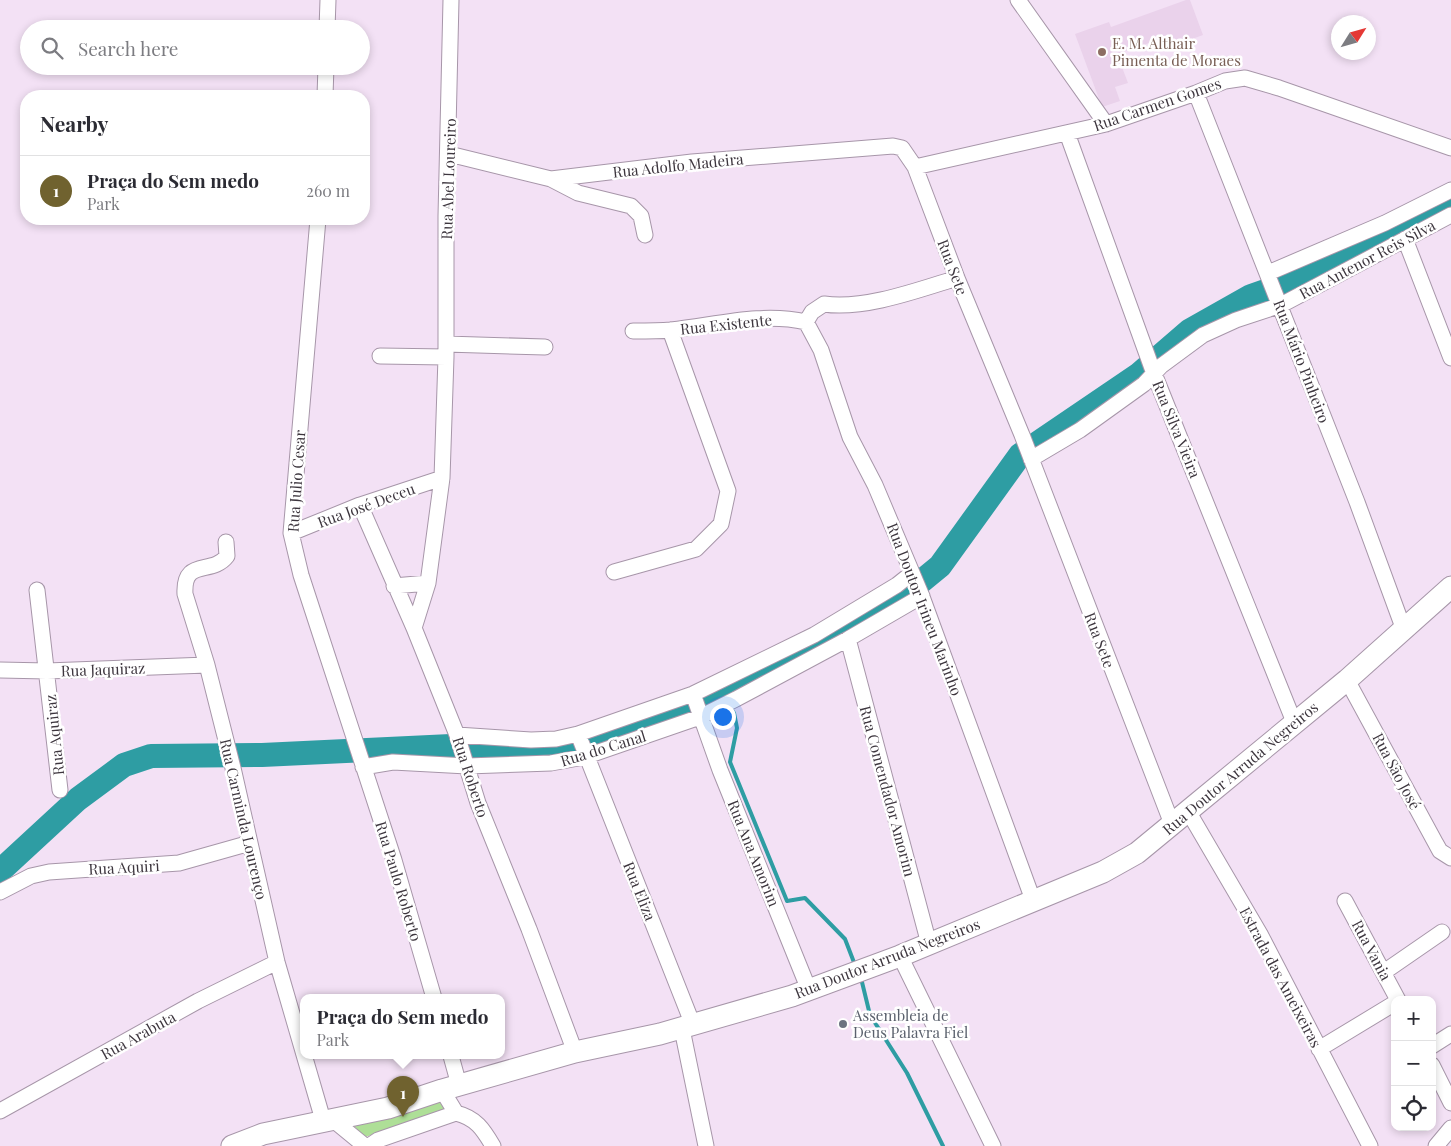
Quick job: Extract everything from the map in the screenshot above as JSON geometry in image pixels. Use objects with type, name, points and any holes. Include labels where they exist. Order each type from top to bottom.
[{"type":"street","points":[[327,20],[328,0]]},
{"type":"street","name":"Rua Abel Loureiro","points":[[414,628],[428,583],[442,478],[446,350],[446,216],[449,154],[451,0]]},
{"type":"street","points":[[1018,0],[1106,124]]},
{"type":"street","points":[[325,90],[326,75]]},
{"type":"street","name":"Rua Carmen Gomes","points":[[911,160],[1067,133],[1106,124],[1196,93],[1225,80],[1245,78],[1451,148]]},
{"type":"street","name":"Rua Mário Pinheiro","points":[[1196,93],[1269,276],[1404,630]]},
{"type":"street","name":"Rua Silva Vieira","points":[[1067,133],[1146,352],[1294,722]]},
{"type":"street","name":"Rua Adolfo Madeira","points":[[449,154],[551,179],[692,162],[893,146],[902,148],[911,160]]},
{"type":"street","name":"Rua Sete","points":[[911,160],[1030,458],[1180,818]]},
{"type":"street","points":[[551,179],[578,193],[631,206],[640,216],[645,235]]},
{"type":"street","points":[[1269,276],[1385,223],[1451,190]]},
{"type":"street","name":"Rua Antenor Reis Silva","points":[[1030,458],[1080,430],[1203,335],[1279,302],[1451,215]]},
{"type":"street","name":"Rua Julio Cesar","points":[[317,225],[291,533],[301,576],[355,737],[362,765]]},
{"type":"street","points":[[1405,239],[1451,358]]},
{"type":"street","points":[[806,322],[812,312],[824,304],[839,307],[884,299],[957,278]]},
{"type":"street","name":"Rua Existente","points":[[633,331],[670,330],[748,319],[789,318],[806,322]]},
{"type":"street","name":"Rua Doutor Irineu Marinho","points":[[806,322],[821,350],[850,437],[875,485],[922,595],[1033,900]]},
{"type":"street","points":[[614,572],[696,549],[721,524],[728,492],[670,330]]},
{"type":"street","points":[[380,356],[446,350],[545,347]]},
{"type":"street","name":"Rua José Deceu","points":[[291,533],[360,505],[442,478]]},
{"type":"street","name":"Rua Roberto","points":[[360,505],[414,628],[458,738],[478,803],[530,929],[575,1052]]},
{"type":"street","name":"Rua Carminda Lourenço","points":[[226,542],[227,556],[224,561],[195,570],[187,575],[184,583],[185,594],[207,665],[233,768],[277,962],[300,1033]]},
{"type":"street","points":[[458,738],[531,740],[578,736],[693,695],[814,635],[913,574]]},
{"type":"street","points":[[394,586],[428,583]]},
{"type":"street","name":"Rua Doutor Arruda Negreiros","points":[[232,1146],[264,1134],[388,1108],[451,1087],[575,1052],[688,1027],[809,990],[900,956],[1118,865],[1137,853],[1347,680],[1451,587]]},
{"type":"street","name":"Rua Aquiraz","points":[[37,590],[60,790]]},
{"type":"street","name":"Rua do Canal","points":[[362,765],[393,762],[466,765],[551,763],[584,755],[700,716],[736,699],[848,639],[922,595]]},
{"type":"street","name":"Rua Comendador Amorim","points":[[848,639],[929,944]]},
{"type":"street","name":"Rua Jaquiraz","points":[[0,670],[47,671],[207,665]]},
{"type":"street","name":"Rua São José","points":[[1347,680],[1440,851],[1451,858]]},
{"type":"street","name":"Rua Ana Amorim","points":[[693,695],[809,990]]},
{"type":"street","name":"Rua Eliza","points":[[578,736],[688,1027],[706,1146]]},
{"type":"street","name":"Rua Paulo Roberto","points":[[362,765],[394,860],[433,994]]},
{"type":"street","name":"Estrada das Ameixeiras","points":[[1180,818],[1255,926],[1370,1146]]},
{"type":"street","name":"Rua Aquiri","points":[[0,892],[23,880],[49,872],[179,863],[250,843]]},
{"type":"street","name":"Rua Vania","points":[[1346,901],[1396,996]]},
{"type":"street","points":[[1384,972],[1442,932]]},
{"type":"street","points":[[900,956],[993,1146]]},
{"type":"street","name":"Rua Arabuta","points":[[0,1111],[198,1001],[277,962]]},
{"type":"street","points":[[1320,1049],[1391,1005]]},
{"type":"street","points":[[1436,1043],[1451,1034]]},
{"type":"street","name":"Rua Carminda Lourenço","points":[[308,1059],[328,1120]]},
{"type":"street","points":[[451,1059],[451,1087],[456,1113]]},
{"type":"street","points":[[1436,1073],[1451,1103]]},
{"type":"street","points":[[369,1146],[378,1140],[456,1113],[470,1117],[483,1128],[493,1146]]},
{"type":"street","points":[[328,1120],[365,1146]]},
{"type":"street","points":[[1436,1146],[1451,1128]]},
{"type":"shaded area","name":"E. M. Althair Pimenta de Moraes","points":[[1190,0],[1203,35],[1162,50],[1158,40],[1117,54],[1128,83],[1115,87],[1120,101],[1102,107],[1075,34],[1109,22],[1111,27]]},
{"type":"green space","points":[[441,1100],[450,1110],[365,1137],[352,1124]]},
{"type":"waterway","points":[[0,871],[78,799],[124,765],[151,756],[262,755],[451,746],[554,757],[683,710],[727,690],[901,598],[940,566],[1020,455],[1138,375],[1189,331],[1251,296],[1300,279],[1330,262],[1451,208]]},
{"type":"waterway","points":[[720,693],[726,701]]},
{"type":"waterway","points":[[730,707],[734,713],[737,728],[730,762],[787,901],[805,898],[845,939],[855,965]]},
{"type":"waterway","points":[[861,978],[870,1015],[907,1073],[943,1146]]},
{"type":"place","name":"E. M. Althair Pimenta de Moraes","points":[[1102,52]]},
{"type":"place","name":"Assembleia de Deus Palavra Fiel","points":[[843,1024]]},
{"type":"place","name":"Praça do Sem medo","points":[[403,1117]]}]
